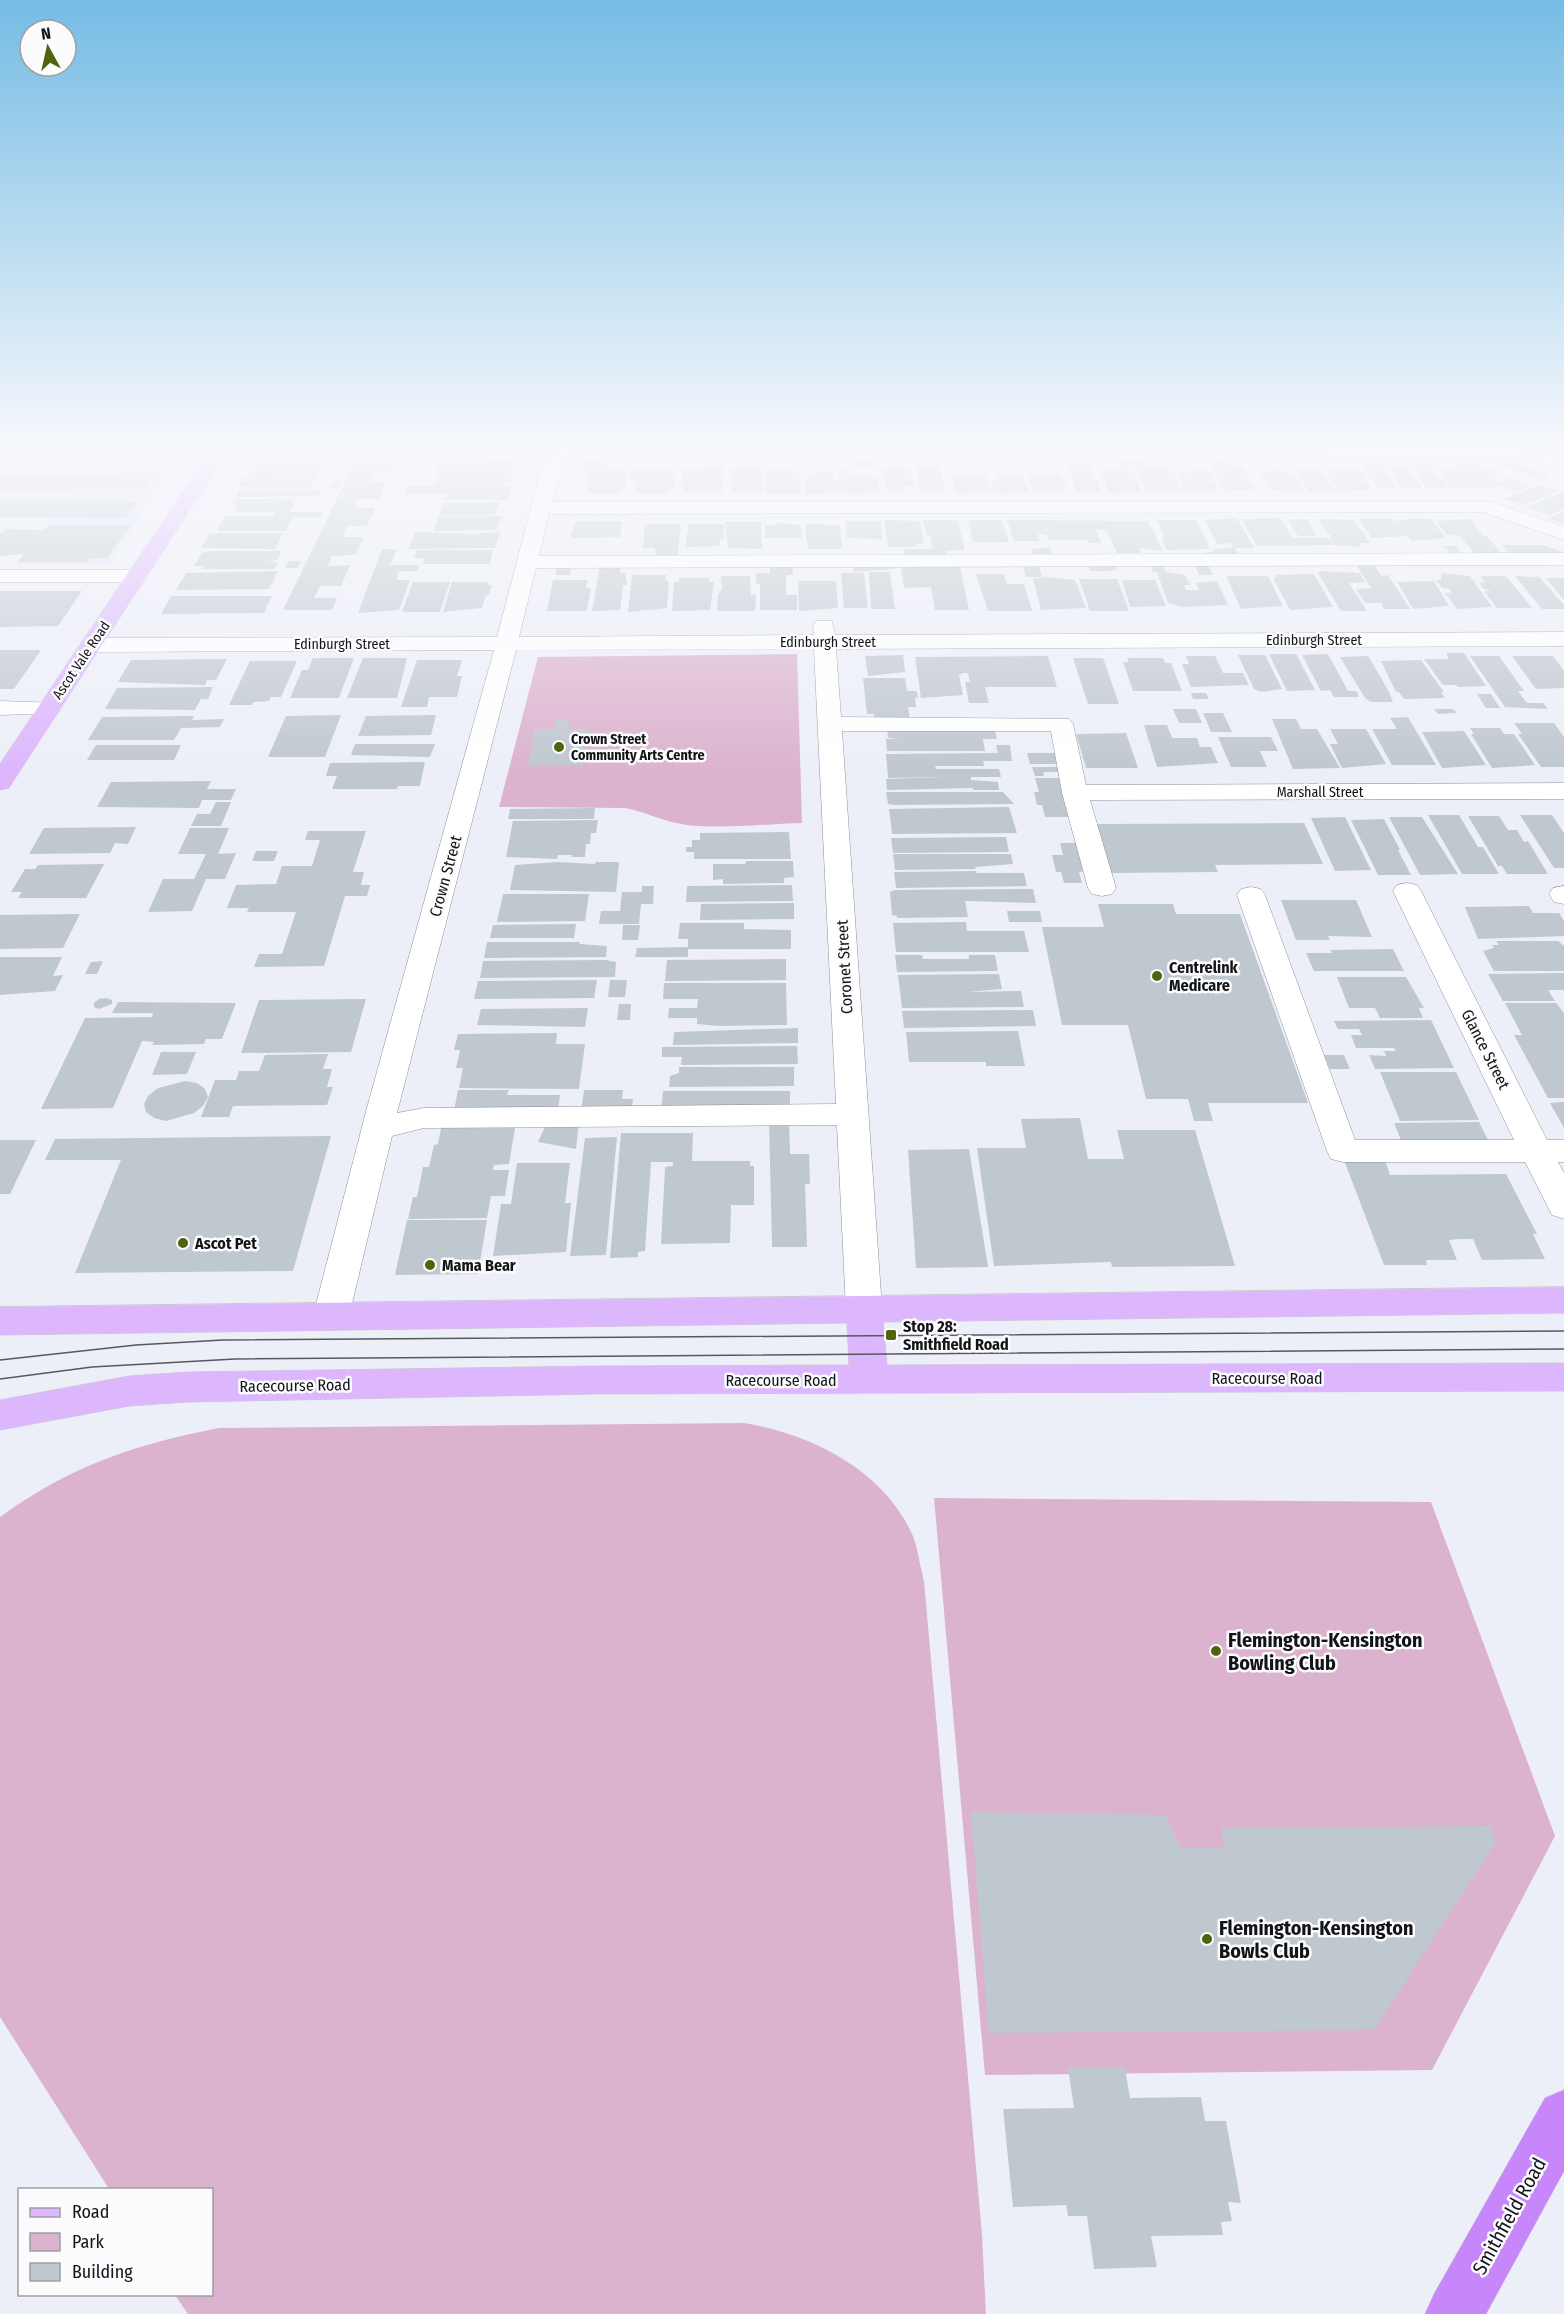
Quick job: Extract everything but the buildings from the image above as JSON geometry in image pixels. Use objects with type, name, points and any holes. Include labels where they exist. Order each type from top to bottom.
[{"type":"highway","name":"Smithfield Road","points":[[1454,2314],[1564,2118]]},
{"type":"main road","name":"Ascot Vale Road","points":[[0,783],[152,555]]},
{"type":"main road","points":[[0,1321],[1564,1300]]},
{"type":"main road","points":[[864,1309],[869,1380]]},
{"type":"main road","name":"Racecourse Road","points":[[0,1414],[129,1391],[189,1387],[595,1380],[1564,1377]]},
{"type":"street","name":"Crown Street","points":[[331,1316],[378,1128],[530,555]]},
{"type":"street","points":[[528,562],[1564,560]]},
{"type":"street","points":[[0,576],[138,576]]},
{"type":"street","name":"Edinburgh Street","points":[[825,634],[1564,624]]},
{"type":"street","name":"Edinburgh Street","points":[[97,637],[825,634],[1564,639]]},
{"type":"street","name":"Coronet Street","points":[[825,634],[864,1309]]},
{"type":"street","points":[[0,708],[50,708]]},
{"type":"street","points":[[831,724],[1061,724],[1075,793],[1102,888]]},
{"type":"street","name":"Marshall Street","points":[[1075,793],[1564,791]]},
{"type":"street","name":"Glance Street","points":[[1407,891],[1551,1151],[1564,1207]]},
{"type":"street","points":[[1251,895],[1343,1151],[1551,1151]]},
{"type":"street","points":[[378,1128],[424,1118],[851,1114]]},
{"type":"shaded area","points":[[24,555],[115,555],[109,564],[16,564]]},
{"type":"green space","points":[[797,654],[802,823],[701,826],[679,824],[625,808],[499,807],[538,657]]},
{"type":"green space","points":[[744,1423],[769,1428],[819,1446],[843,1459],[884,1492],[900,1513],[913,1536],[924,1581],[982,2235],[986,2314],[188,2314],[176,2296],[213,2296],[213,2188],[108,2188],[0,2017],[0,1517],[52,1484],[104,1459],[159,1442],[219,1428]]},
{"type":"green space","name":"Flemington-Kensington Bowling Club","points":[[934,1498],[1431,1502],[1555,1836],[1432,2070],[985,2075]]},
{"type":"tram line","points":[[0,1360],[136,1345],[223,1340],[1564,1331]]},
{"type":"tram line","points":[[0,1379],[92,1367],[235,1359],[1564,1349]]},
{"type":"place","name":"Crown Street Community Arts Centre","points":[[559,747]]},
{"type":"place","name":"Centrelink Medicare","points":[[1157,976]]},
{"type":"place","name":"Ascot Pet","points":[[183,1243]]},
{"type":"place","name":"Mama Bear","points":[[430,1265]]},
{"type":"place","name":"Stop 28: Smithfield Road","points":[[891,1335]]},
{"type":"place","name":"Flemington-Kensington Bowling Club","points":[[1216,1651]]},
{"type":"place","name":"Flemington-Kensington Bowls Club","points":[[1207,1939]]}]
